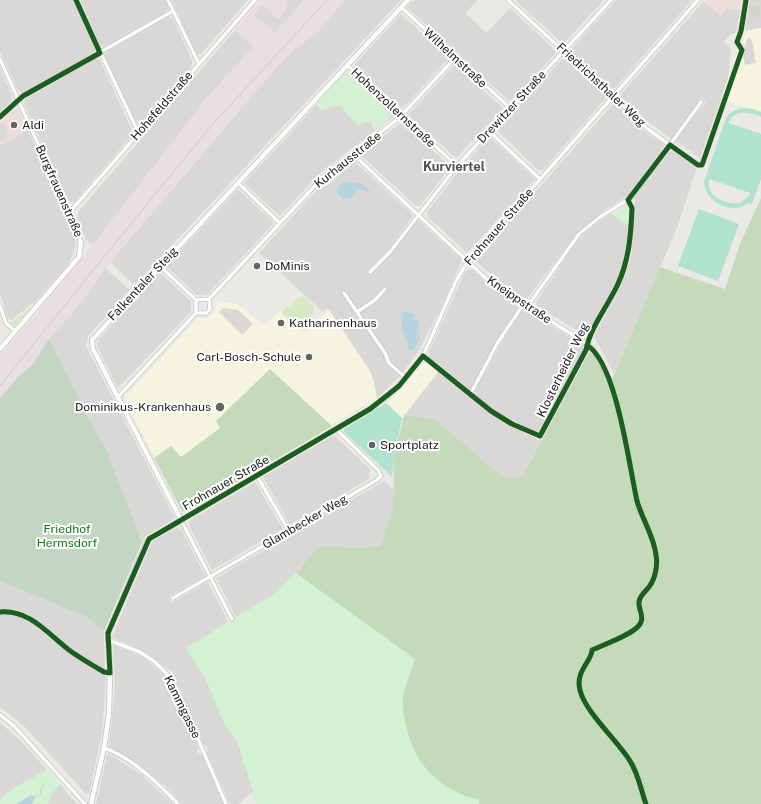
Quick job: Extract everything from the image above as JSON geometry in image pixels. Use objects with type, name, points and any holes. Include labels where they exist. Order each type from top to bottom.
[{"type":"street","points":[[76,0],[139,134]]},
{"type":"street","points":[[168,0],[199,64]]},
{"type":"street","name":"Hohefeldstraße","points":[[69,213],[255,0]]},
{"type":"street","name":"Falkentaler Steig","points":[[232,619],[93,349],[92,340],[408,0]]},
{"type":"street","name":"Friedrichsthaler Weg","points":[[508,0],[649,130],[698,165]]},
{"type":"street","name":"Drewitzer Straße","points":[[370,272],[390,252],[457,166],[611,0]]},
{"type":"street","name":"Frohnauer Straße","points":[[91,804],[104,748],[108,714],[110,673],[108,634],[147,542],[181,520],[377,404],[406,378],[423,356],[457,279],[468,261],[698,0]]},
{"type":"street","points":[[737,42],[741,31],[746,0]]},
{"type":"street","name":"Wilhelmstraße","points":[[401,8],[510,108]]},
{"type":"street","points":[[0,117],[18,100],[173,11]]},
{"type":"street","name":"Kurhausstraße","points":[[118,397],[196,313],[206,313],[210,309],[209,299],[323,177],[401,115],[455,58]]},
{"type":"street","name":"Burgfrauenstraße","points":[[0,59],[80,238],[80,254],[68,272],[0,349]]},
{"type":"street","name":"Hohenzollernstraße","points":[[347,65],[457,166]]},
{"type":"street","points":[[527,307],[580,234],[600,217],[633,196],[701,102]]},
{"type":"street","points":[[490,131],[540,179]]},
{"type":"street","name":"Kneippstraße","points":[[353,154],[419,214],[492,284],[594,350],[611,382]]},
{"type":"street","points":[[238,183],[280,223]]},
{"type":"street","name":"Klosterheider Weg","points":[[423,356],[470,395],[500,416],[540,436],[586,350],[588,339],[618,285],[627,261],[632,208],[628,200]]},
{"type":"street","points":[[160,266],[196,300],[196,313]]},
{"type":"street","points":[[357,312],[374,300],[385,289]]},
{"type":"street","points":[[344,293],[385,353],[389,363],[406,378]]},
{"type":"street","points":[[196,300],[209,299]]},
{"type":"street","points":[[470,395],[498,342],[523,305]]},
{"type":"street","points":[[0,306],[6,324],[15,331]]},
{"type":"street","name":"Glambecker Weg","points":[[173,598],[380,478],[378,470],[336,429]]},
{"type":"street","points":[[257,476],[289,531]]},
{"type":"street","points":[[0,612],[15,612],[26,616],[70,651],[104,672],[110,673]]},
{"type":"street","name":"Kammgasse","points":[[108,640],[122,644],[150,658],[169,676],[226,804]]},
{"type":"street","points":[[0,715],[14,726],[85,804]]},
{"type":"street","points":[[104,748],[135,765],[178,804]]},
{"type":"shaded area","points":[[0,0],[73,0],[95,48],[94,53],[23,93],[19,92],[0,51]]},
{"type":"shaded area","points":[[80,0],[165,0],[168,6],[167,11],[104,47],[100,45]]},
{"type":"shaded area","points":[[172,0],[248,0],[201,54],[196,54]]},
{"type":"shaded area","points":[[260,0],[344,0],[318,32],[296,48],[281,63],[232,118],[124,245],[79,305],[49,339],[34,363],[17,378],[0,398],[0,355],[38,312],[93,244],[205,100],[254,46],[235,30]]},
{"type":"shaded area","points":[[288,0],[304,0],[275,32],[254,15],[262,5],[278,19],[289,6],[285,3]]},
{"type":"shaded area","points":[[344,0],[401,0],[137,283],[133,284],[110,262],[273,71],[296,48],[318,32]]},
{"type":"shaded area","points":[[414,0],[478,0],[465,13],[486,33],[510,8],[555,50],[556,53],[510,102],[407,7]]},
{"type":"shaded area","points":[[515,0],[604,0],[565,42],[561,42]]},
{"type":"shaded area","points":[[616,0],[692,0],[615,88],[611,88],[572,53],[572,48]]},
{"type":"shaded area","points":[[704,0],[741,0],[740,10],[727,8],[720,16]]},
{"type":"shaded area","points":[[750,0],[761,0],[761,28],[745,31]]},
{"type":"shaded area","points":[[704,1],[720,16],[727,8],[740,10],[736,33],[731,34],[724,42],[731,49],[728,79],[700,158],[675,141],[706,101],[700,97],[697,104],[672,139],[648,122],[622,98],[621,94]]},
{"type":"shaded area","points":[[750,5],[760,7],[758,19],[749,18]]},
{"type":"shaded area","points":[[401,14],[449,58],[402,109],[354,65]]},
{"type":"shaded area","points":[[169,16],[173,18],[192,61],[192,66],[143,122],[135,121],[105,56],[107,52]]},
{"type":"shaded area","points":[[761,28],[761,112],[721,99],[738,50],[742,50],[745,31]]},
{"type":"shaded area","points":[[235,30],[254,46],[205,100],[94,247],[86,240],[77,220],[78,212]]},
{"type":"shaded area","points":[[748,38],[752,41],[756,63],[745,65],[743,56]]},
{"type":"shaded area","points":[[96,58],[100,60],[132,130],[132,135],[74,202],[68,201],[24,103],[25,99]]},
{"type":"shaded area","points":[[562,59],[566,59],[605,95],[605,99],[543,170],[538,170],[497,130]]},
{"type":"shaded area","points":[[455,64],[502,107],[502,110],[456,158],[408,115]]},
{"type":"shaded area","points":[[0,68],[12,96],[11,101],[0,112]]},
{"type":"shaded area","points":[[345,74],[350,74],[393,113],[393,117],[320,173],[280,216],[244,183]]},
{"type":"shaded area","points":[[612,105],[616,105],[643,130],[665,145],[630,194],[606,209],[579,230],[526,300],[496,279],[477,262],[477,258]]},
{"type":"shaded area","points":[[15,108],[18,108],[28,130],[0,145],[0,122]]},
{"type":"shaded area","points":[[316,115],[318,125],[308,128],[306,120],[308,117]]},
{"type":"shaded area","points":[[3,122],[8,138],[0,142],[0,124]]},
{"type":"shaded area","points":[[402,122],[449,165],[450,168],[420,206],[416,206],[362,156],[362,152]]},
{"type":"shaded area","points":[[28,130],[75,239],[76,246],[69,264],[36,301],[11,320],[7,317],[0,293],[0,145]]},
{"type":"shaded area","points":[[491,138],[535,179],[467,253],[428,217],[427,212],[460,169],[488,139]]},
{"type":"shaded area","points":[[342,144],[345,155],[336,157],[333,146]]},
{"type":"shaded area","points":[[673,151],[697,167],[677,228],[614,374],[594,336],[614,299],[631,259],[635,198],[669,152]]},
{"type":"shaded area","points":[[353,160],[412,214],[412,217],[388,250],[368,270],[372,274],[394,251],[416,221],[419,221],[462,260],[440,310],[418,352],[400,376],[377,398],[373,379],[368,368],[328,308],[323,312],[259,253],[326,180]]},
{"type":"shaded area","points":[[238,189],[274,223],[207,295],[197,295],[166,266]]},
{"type":"shaded area","points":[[761,198],[761,804],[257,804],[237,741],[225,725],[205,678],[186,648],[271,596],[296,573],[313,552],[320,548],[328,546],[356,548],[381,546],[393,507],[394,457],[404,415],[435,419],[495,471],[509,479],[522,477],[589,352],[594,355],[610,384],[660,267],[725,289],[740,244]]},
{"type":"shaded area","points":[[611,213],[629,226],[626,248],[620,272],[611,292],[586,336],[537,306],[536,302],[575,244],[592,227]]},
{"type":"shaded area","points":[[105,268],[130,290],[88,336],[86,346],[175,518],[145,537],[142,542],[106,448],[90,421],[49,339],[79,305]]},
{"type":"shaded area","points":[[471,269],[490,286],[517,304],[517,309],[491,350],[470,390],[429,357],[428,354],[463,276],[467,270]]},
{"type":"shaded area","points":[[160,273],[191,301],[191,312],[118,388],[97,346],[99,339]]},
{"type":"shaded area","name":"Dominikus-Krankenhaus","points":[[218,302],[238,304],[264,326],[280,311],[305,333],[329,310],[368,368],[373,379],[377,398],[186,512],[182,511],[125,400],[125,397],[198,318],[208,318],[215,311]]},
{"type":"shaded area","points":[[223,308],[238,310],[253,324],[242,335],[219,312]]},
{"type":"shaded area","points":[[526,310],[583,345],[584,350],[542,430],[536,433],[483,403],[477,398],[475,391],[506,335],[522,311]]},
{"type":"shaded area","points":[[426,362],[438,372],[402,418],[386,403]]},
{"type":"shaded area","points":[[270,369],[332,426],[186,512],[182,511],[154,458],[171,446],[181,457],[220,428],[216,421]]},
{"type":"shaded area","points":[[438,372],[485,410],[510,426],[541,441],[522,477],[509,479],[495,471],[435,419],[404,415]]},
{"type":"shaded area","points":[[334,435],[370,469],[369,479],[290,525],[263,477]]},
{"type":"shaded area","points":[[384,481],[393,489],[393,507],[381,546],[356,548],[328,546],[301,565],[296,573],[271,596],[236,617],[216,578]]},
{"type":"shaded area","points":[[255,482],[283,529],[212,570],[189,525],[190,520]]},
{"type":"shaded area","points":[[177,528],[181,529],[205,576],[169,596],[171,603],[208,582],[228,622],[186,648],[205,678],[225,725],[237,741],[253,791],[239,804],[230,804],[207,753],[208,747],[203,744],[180,690],[173,679],[173,673],[148,654],[112,637],[150,546],[154,541]]},
{"type":"shaded area","points":[[0,581],[87,617],[104,631],[105,668],[104,669],[78,653],[28,614],[13,609],[0,609]]},
{"type":"shaded area","points":[[0,614],[17,616],[29,621],[68,652],[106,676],[102,733],[89,794],[86,794],[24,726],[0,707]]},
{"type":"shaded area","points":[[113,644],[143,657],[163,674],[164,679],[169,681],[198,746],[197,752],[202,755],[224,804],[182,804],[166,786],[141,766],[109,746],[115,688]]},
{"type":"shaded area","points":[[0,723],[21,741],[47,770],[14,788],[0,800]]},
{"type":"shaded area","points":[[109,754],[142,775],[173,804],[96,804],[107,755]]},
{"type":"shaded area","points":[[60,784],[77,804],[48,804],[51,795]]},
{"type":"green space","points":[[348,72],[391,116],[376,131],[373,128],[371,121],[358,125],[340,105],[320,110],[316,104]]},
{"type":"green space","points":[[741,108],[753,109],[761,112],[761,117],[747,113],[735,115],[729,123],[761,134],[761,179],[752,204],[749,203],[742,207],[735,208],[720,205],[714,201],[709,196],[704,182],[726,118],[730,113]],"holes":[[[709,179],[750,193],[749,196],[740,203],[722,201],[713,195],[710,190]]]},
{"type":"green space","points":[[625,207],[628,208],[629,226],[613,215]]},
{"type":"green space","points":[[699,209],[739,224],[718,281],[678,266]]},
{"type":"green space","points":[[303,296],[313,305],[314,314],[298,328],[281,313],[298,297]]},
{"type":"green space","points":[[31,307],[32,308],[14,327],[9,324]]},
{"type":"green space","name":"Friedhof Hermsdorf","points":[[49,339],[90,421],[106,448],[142,542],[104,631],[87,617],[0,581],[0,398],[17,378],[34,363]]},
{"type":"green space","points":[[386,403],[402,418],[394,457],[392,477],[344,432],[344,429]]},
{"type":"green space","points":[[296,573],[415,659],[405,687],[403,698],[405,721],[409,738],[424,766],[435,778],[463,795],[480,800],[479,804],[257,804],[237,741],[225,725],[205,678],[186,648],[271,596]]},
{"type":"green space","points":[[47,770],[60,784],[51,795],[48,804],[32,804],[33,802],[25,797],[16,804],[0,804],[0,800],[14,788]]},
{"type":"water","points":[[342,182],[361,183],[371,192],[360,190],[351,198],[344,199],[338,195],[336,191]]},
{"type":"water","points":[[405,311],[415,314],[414,319],[420,321],[418,334],[420,340],[413,350],[409,350],[402,329],[401,315]]},
{"type":"water","points":[[31,795],[35,797],[32,804],[16,804]]},
{"type":"waterway","points":[[34,798],[40,794],[45,783]]},
{"type":"tram line","points":[[0,386],[211,126],[327,0]]},
{"type":"cycle path","points":[[0,117],[23,96],[100,53],[76,0]]},
{"type":"cycle path","points":[[0,612],[20,614],[29,618],[77,656],[104,672],[110,673],[108,633],[149,539],[370,409],[399,386],[423,356],[491,411],[512,424],[540,436],[586,350],[591,334],[621,277],[629,248],[631,228],[632,208],[628,200],[670,145],[698,165],[702,165],[742,50],[737,42],[741,31],[746,0]]},
{"type":"cycle path","points":[[587,345],[597,356],[606,372],[614,393],[626,441],[637,501],[653,541],[657,564],[653,580],[640,600],[639,605],[642,619],[641,622],[634,630],[612,642],[592,650],[580,677],[579,683],[583,699],[588,707],[633,766],[646,804]]},
{"type":"place","name":"Aldi","points":[[14,125]]},
{"type":"place","name":"DoMinis","points":[[257,266]]},
{"type":"place","name":"Katharinenhaus","points":[[281,323]]},
{"type":"place","name":"Carl-Bosch-Schule","points":[[309,357]]},
{"type":"place","name":"Dominikus-Krankenhaus","points":[[220,407]]},
{"type":"place","name":"Sportplatz","points":[[372,445]]},
{"type":"district","name":"Kurviertel","points":[[454,167]]}]
